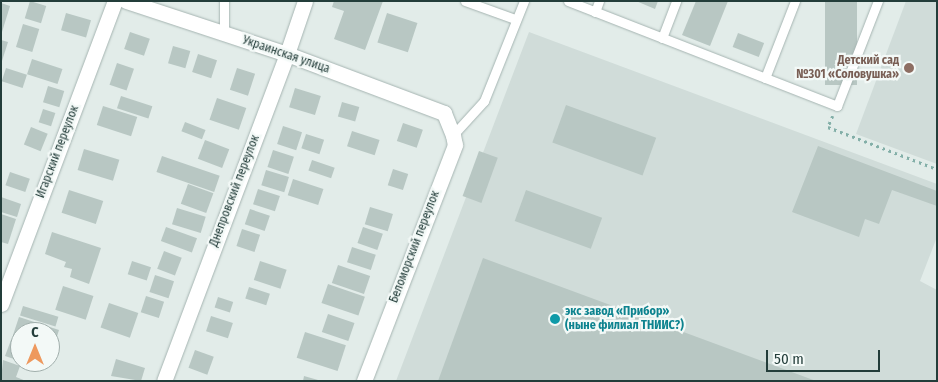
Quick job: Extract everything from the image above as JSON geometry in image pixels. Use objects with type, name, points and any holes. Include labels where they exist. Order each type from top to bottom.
[{"type":"street","name":"Игарский переулок","points":[[1,304],[115,1]]},
{"type":"street","name":"Украинская улица","points":[[126,1],[287,54],[444,113]]},
{"type":"street","name":"Днепровский переулок","points":[[164,381],[306,1]]},
{"type":"street","name":"Беломорский переулок","points":[[364,381],[455,146],[453,135],[444,113]]},
{"type":"lane","points":[[224,1],[224,33]]},
{"type":"lane","points":[[465,1],[515,19]]},
{"type":"lane","points":[[453,135],[484,101],[515,19],[524,1]]},
{"type":"lane","points":[[568,1],[837,106],[878,1]]},
{"type":"lane","points":[[595,12],[599,1]]},
{"type":"lane","points":[[662,38],[676,1]]},
{"type":"lane","points":[[764,78],[794,1]]},
{"type":"path","points":[[837,106],[828,128],[937,169]]},
{"type":"shaded area","name":"Детский сад №301 «Соловушка»","points":[[906,1],[937,1],[937,164],[856,134]]},
{"type":"shaded area","points":[[529,32],[937,184],[937,237],[920,281],[937,290],[937,381],[396,381]]},
{"type":"building","points":[[30,1],[46,6],[41,23],[25,18]]},
{"type":"building","points":[[334,1],[383,1],[365,50],[334,39],[344,11],[332,7]]},
{"type":"building","points":[[636,1],[658,1],[655,9]]},
{"type":"building","points":[[696,1],[728,1],[710,46],[682,35]]},
{"type":"building","points":[[825,1],[857,1],[857,85],[825,85]]},
{"type":"building","points":[[1,3],[10,6],[2,32],[1,31]]},
{"type":"building","points":[[66,13],[91,20],[86,37],[61,30]]},
{"type":"building","points":[[387,13],[417,23],[408,52],[377,42]]},
{"type":"building","points":[[23,24],[39,29],[32,52],[16,47]]},
{"type":"building","points":[[130,32],[150,39],[144,56],[124,49]]},
{"type":"building","points":[[738,33],[764,43],[759,57],[733,47]]},
{"type":"building","points":[[1,40],[8,42],[2,61],[1,61]]},
{"type":"building","points":[[173,46],[190,51],[185,68],[168,63]]},
{"type":"building","points":[[198,54],[217,60],[211,78],[192,72]]},
{"type":"building","points":[[32,59],[62,69],[57,84],[27,74]]},
{"type":"building","points":[[117,63],[134,69],[127,91],[110,85]]},
{"type":"building","points":[[6,68],[27,75],[23,88],[2,81]]},
{"type":"building","points":[[237,68],[255,74],[248,96],[230,90]]},
{"type":"building","points":[[48,86],[64,91],[59,107],[43,102]]},
{"type":"building","points":[[295,88],[321,96],[315,115],[289,107]]},
{"type":"building","points":[[121,96],[152,106],[148,119],[117,108]]},
{"type":"building","points":[[217,98],[246,108],[239,130],[210,120]]},
{"type":"building","points":[[342,102],[359,107],[355,121],[338,116]]},
{"type":"building","points":[[566,105],[656,138],[643,175],[552,143]]},
{"type":"building","points":[[103,106],[137,117],[131,136],[97,125]]},
{"type":"building","points":[[43,109],[55,113],[51,126],[39,122]]},
{"type":"building","points":[[185,122],[206,130],[202,139],[181,131]]},
{"type":"building","points":[[403,123],[423,130],[417,148],[397,141]]},
{"type":"building","points":[[283,126],[302,132],[296,150],[277,144]]},
{"type":"building","points":[[31,127],[48,134],[41,151],[24,145]]},
{"type":"building","points":[[352,131],[380,140],[375,155],[347,146]]},
{"type":"building","points":[[306,134],[324,140],[319,154],[301,148]]},
{"type":"building","points":[[205,140],[229,149],[222,168],[198,159]]},
{"type":"building","points":[[818,146],[937,191],[937,206],[892,190],[879,224],[865,219],[859,237],[792,212]]},
{"type":"building","points":[[84,149],[119,160],[113,181],[78,170]]},
{"type":"building","points":[[273,150],[294,157],[288,174],[267,167]]},
{"type":"building","points":[[479,151],[498,158],[481,203],[463,196]]},
{"type":"building","points":[[162,156],[220,176],[214,192],[156,172]]},
{"type":"building","points":[[312,160],[335,168],[331,178],[308,170]]},
{"type":"building","points":[[393,169],[408,174],[403,190],[388,185]]},
{"type":"building","points":[[266,170],[289,177],[284,192],[261,185]]},
{"type":"building","points":[[10,172],[30,179],[25,192],[5,185]]},
{"type":"building","points":[[293,179],[323,189],[318,205],[288,195]]},
{"type":"building","points":[[188,184],[213,193],[206,213],[181,204]]},
{"type":"building","points":[[258,189],[280,196],[275,211],[253,204]]},
{"type":"building","points":[[69,190],[103,201],[96,224],[62,213]]},
{"type":"building","points":[[526,190],[602,218],[591,249],[515,221]]},
{"type":"building","points":[[1,197],[21,204],[17,217],[1,212]]},
{"type":"building","points":[[370,207],[393,214],[388,231],[365,224]]},
{"type":"building","points":[[177,208],[206,217],[201,233],[172,224]]},
{"type":"building","points":[[250,209],[270,216],[265,231],[245,224]]},
{"type":"building","points":[[1,214],[16,219],[8,244],[1,242]]},
{"type":"building","points":[[166,227],[197,238],[192,252],[161,241]]},
{"type":"building","points":[[363,227],[383,234],[377,250],[357,243]]},
{"type":"building","points":[[242,229],[260,235],[255,252],[236,246]]},
{"type":"building","points":[[52,232],[101,248],[89,284],[70,277],[72,269],[64,267],[66,262],[45,254]]},
{"type":"building","points":[[352,247],[376,255],[371,270],[347,262]]},
{"type":"building","points":[[164,251],[182,258],[175,276],[157,269]]},
{"type":"building","name":"экс завод «Прибор» (ныне филиал ТНИИС?)","points":[[483,258],[816,381],[438,381]]},
{"type":"building","points":[[132,261],[151,267],[147,280],[128,274]]},
{"type":"building","points":[[260,261],[287,270],[280,289],[254,280]]},
{"type":"building","points":[[338,265],[370,276],[364,294],[332,283]]},
{"type":"building","points":[[155,275],[174,281],[168,298],[149,292]]},
{"type":"building","points":[[328,284],[365,297],[358,316],[321,303]]},
{"type":"building","points":[[63,286],[93,296],[86,320],[55,310]]},
{"type":"building","points":[[249,287],[270,294],[266,305],[245,298]]},
{"type":"building","points":[[146,296],[164,302],[159,318],[141,312]]},
{"type":"building","points":[[218,297],[233,302],[230,312],[215,307]]},
{"type":"building","points":[[109,303],[138,313],[130,338],[101,328]]},
{"type":"building","points":[[23,306],[58,317],[57,322],[41,322],[20,316]]},
{"type":"building","points":[[328,314],[354,323],[348,341],[322,332]]},
{"type":"building","points":[[211,316],[233,323],[228,338],[206,331]]},
{"type":"building","points":[[19,317],[34,322],[17,322]]},
{"type":"building","points":[[305,332],[346,345],[338,371],[297,358]]},
{"type":"building","points":[[10,343],[10,358],[5,356]]},
{"type":"building","points":[[195,350],[214,357],[207,375],[189,368]]},
{"type":"building","points":[[116,359],[145,368],[141,381],[111,376]]},
{"type":"building","points":[[3,360],[10,362],[10,372],[18,372],[16,377],[26,381],[1,381]]},
{"type":"building","points":[[304,376],[318,380],[318,381],[303,381]]},
{"type":"place","name":"Детский сад №301 «Соловушка»","points":[[909,68]]},
{"type":"place","name":"экс завод «Прибор» (ныне филиал ТНИИС?)","points":[[555,319]]}]
